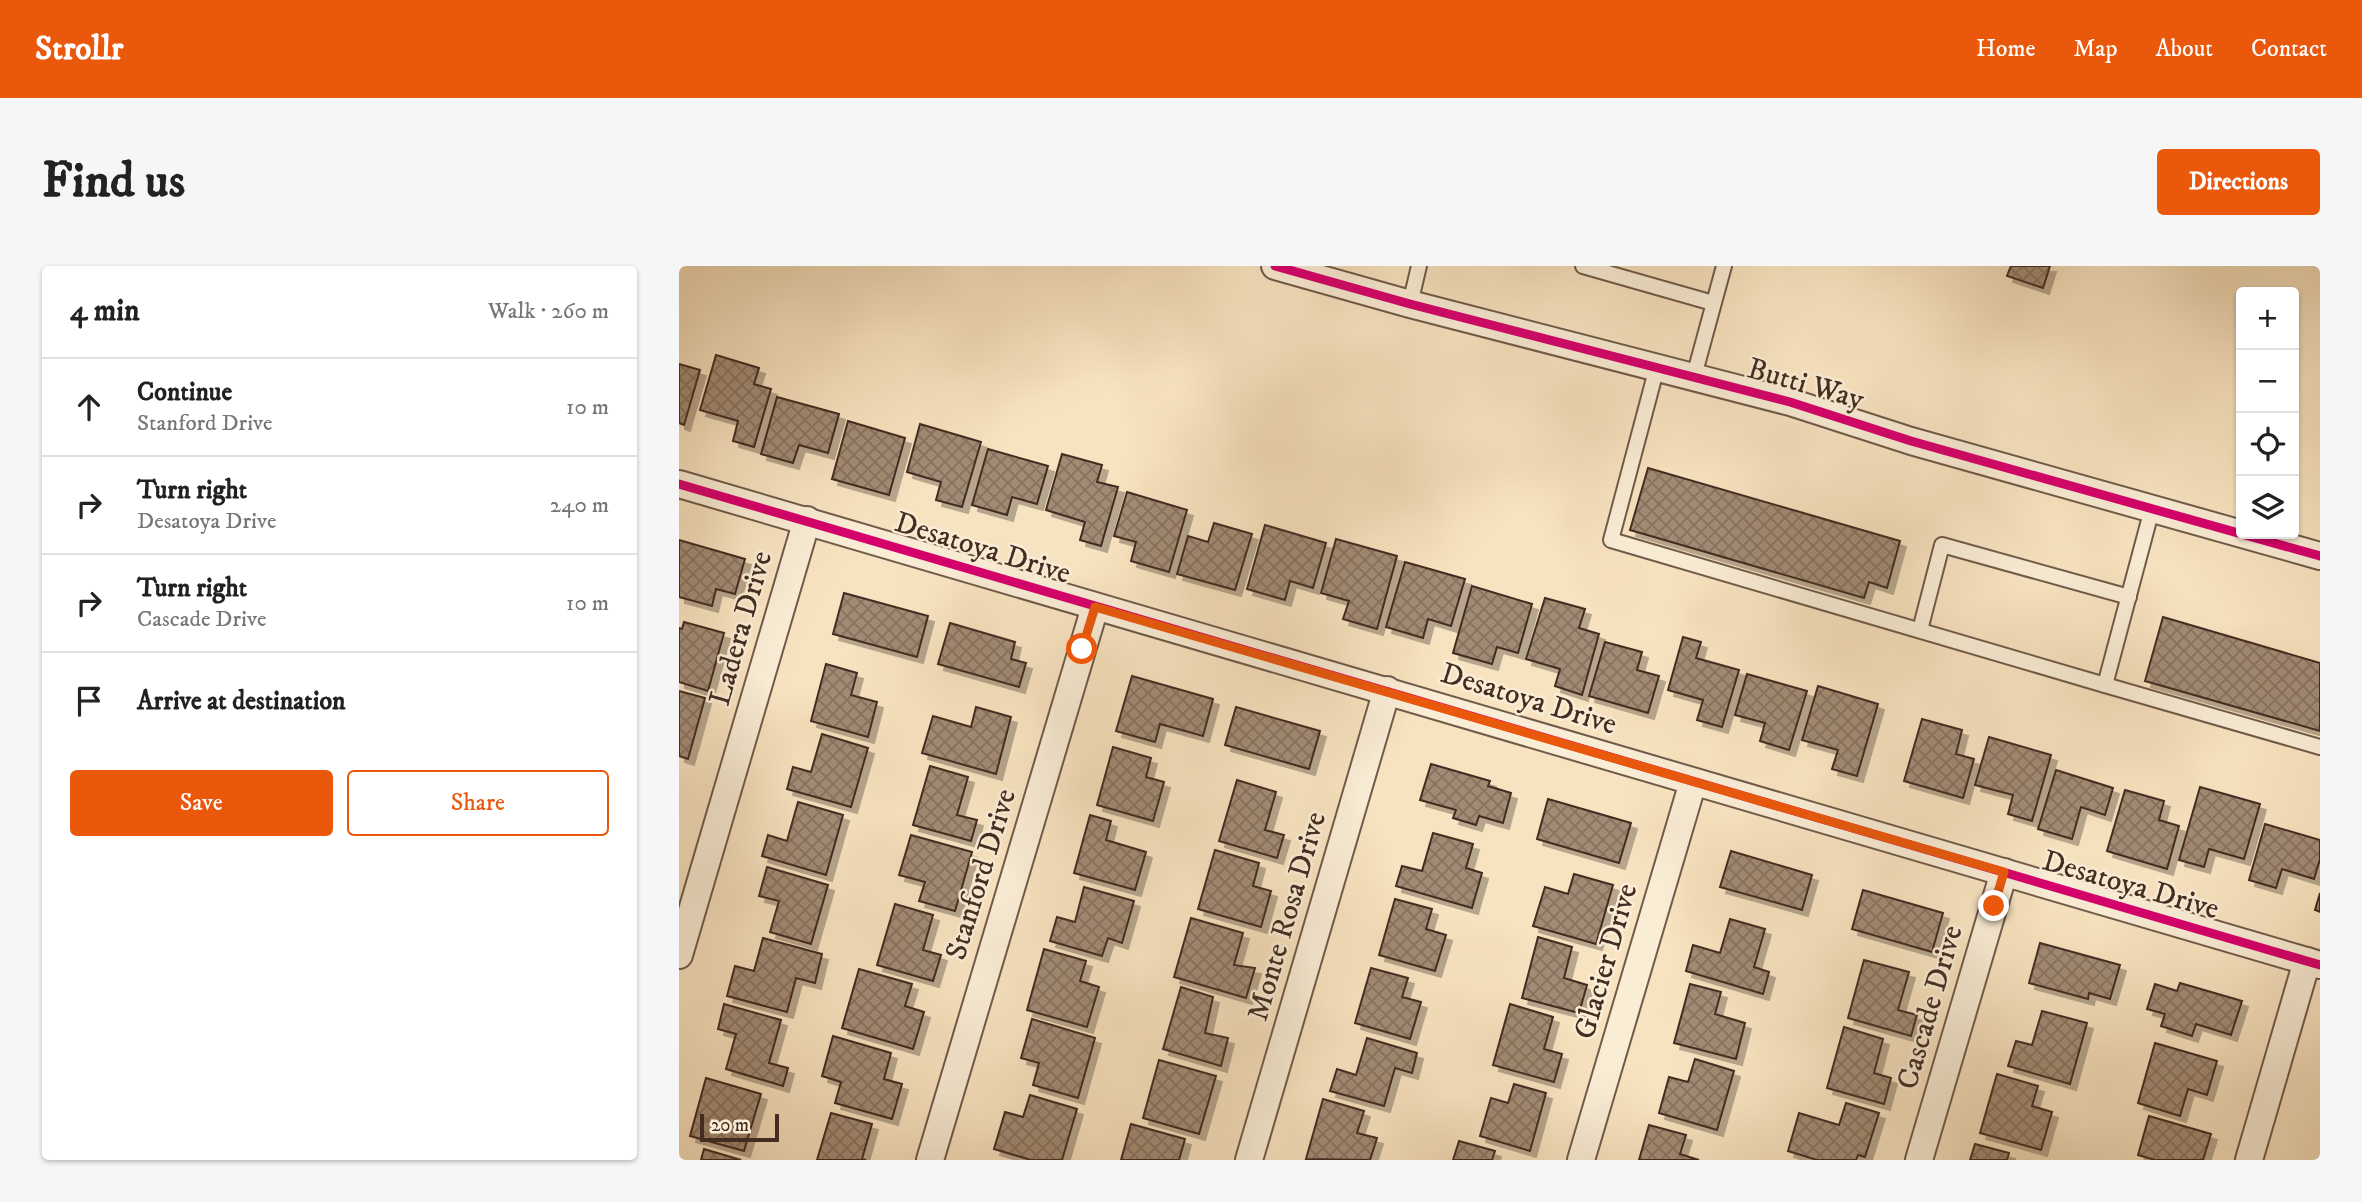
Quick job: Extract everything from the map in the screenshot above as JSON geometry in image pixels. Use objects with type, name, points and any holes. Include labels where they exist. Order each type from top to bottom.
[{"type":"street","name":"Butti Way","points":[[1275,266],[1410,304],[1790,402],[1911,440],[2320,556]]},
{"type":"street","name":"Desatoya Drive","points":[[679,484],[2314,963]]},
{"type":"street","name":"Ladera Drive","points":[[679,955],[807,520]]},
{"type":"street","name":"Stanford Drive","points":[[930,1160],[1095,607]]},
{"type":"street","name":"Monte Rosa Drive","points":[[1249,1160],[1387,690]]},
{"type":"street","name":"Glacier Drive","points":[[1581,1160],[1693,782]]},
{"type":"street","name":"Cascade Drive","points":[[1919,1160],[2004,872]]},
{"type":"street","points":[[2249,1160],[2314,963]]},
{"type":"lane","points":[[1410,304],[1419,266]]},
{"type":"lane","points":[[1583,266],[1713,303]]},
{"type":"lane","points":[[1693,376],[1724,266]]},
{"type":"lane","points":[[1657,367],[1611,540],[2320,747]]},
{"type":"lane","points":[[2105,685],[2153,509]]},
{"type":"lane","points":[[1920,630],[1942,545],[2129,597]]},
{"type":"building","points":[[2011,266],[2050,266],[2043,288],[2007,276]]},
{"type":"building","points":[[716,355],[759,368],[754,384],[771,389],[754,447],[733,441],[738,421],[700,410]]},
{"type":"building","points":[[679,364],[700,370],[684,425],[679,423]]},
{"type":"building","points":[[777,397],[839,414],[828,453],[799,445],[793,463],[761,454]]},
{"type":"building","points":[[848,421],[905,438],[889,495],[832,479]]},
{"type":"building","points":[[920,424],[981,442],[962,507],[936,500],[941,482],[907,472]]},
{"type":"building","points":[[988,449],[1048,466],[1037,504],[1012,497],[1007,515],[972,505]]},
{"type":"building","points":[[1062,454],[1102,465],[1097,482],[1118,487],[1101,546],[1080,540],[1085,522],[1046,510]]},
{"type":"building","points":[[1648,468],[1900,541],[1887,588],[1869,582],[1864,598],[1630,530]]},
{"type":"building","points":[[1127,492],[1187,510],[1169,572],[1131,561],[1136,542],[1114,536]]},
{"type":"building","points":[[1214,523],[1252,534],[1235,590],[1177,574],[1188,536],[1208,542]]},
{"type":"building","points":[[1265,525],[1326,543],[1313,588],[1290,581],[1285,600],[1247,589]]},
{"type":"building","points":[[1336,539],[1397,556],[1377,629],[1343,619],[1349,601],[1321,593]]},
{"type":"building","points":[[679,540],[745,559],[735,594],[716,589],[712,606],[679,597]]},
{"type":"building","points":[[1405,562],[1465,579],[1451,626],[1428,619],[1423,638],[1386,627]]},
{"type":"building","points":[[1472,586],[1532,604],[1518,653],[1497,647],[1492,664],[1453,653]]},
{"type":"building","points":[[844,593],[928,616],[917,657],[833,634]]},
{"type":"building","points":[[1545,598],[1585,609],[1579,628],[1599,634],[1582,695],[1555,686],[1560,669],[1526,659]]},
{"type":"building","points":[[2163,617],[2320,663],[2320,731],[2145,681]]},
{"type":"building","points":[[684,622],[724,633],[708,691],[679,682],[679,628],[682,629]]},
{"type":"building","points":[[950,623],[1015,642],[1011,659],[1026,663],[1019,687],[938,664]]},
{"type":"building","points":[[1683,637],[1701,642],[1696,658],[1739,670],[1722,727],[1697,720],[1703,700],[1668,690]]},
{"type":"building","points":[[1605,642],[1642,652],[1637,670],[1659,676],[1648,713],[1589,696]]},
{"type":"building","points":[[826,664],[857,673],[851,695],[877,702],[868,737],[811,721]]},
{"type":"building","points":[[1747,674],[1807,691],[1789,750],[1760,741],[1765,723],[1735,715]]},
{"type":"building","points":[[1132,676],[1213,699],[1203,736],[1160,724],[1155,742],[1116,731]]},
{"type":"building","points":[[1818,686],[1878,704],[1857,776],[1832,769],[1838,750],[1802,740]]},
{"type":"building","points":[[679,691],[705,698],[688,759],[679,756]]},
{"type":"building","points":[[976,707],[1011,717],[996,774],[922,753],[933,716],[971,727]]},
{"type":"building","points":[[1236,707],[1320,731],[1309,769],[1225,745]]},
{"type":"building","points":[[1922,719],[1962,730],[1956,754],[1974,759],[1963,798],[1904,781]]},
{"type":"building","points":[[822,734],[868,748],[851,807],[787,789],[793,767],[811,772]]},
{"type":"building","points":[[1989,737],[2051,755],[2032,821],[2008,814],[2013,795],[1975,785]]},
{"type":"building","points":[[1113,747],[1151,758],[1146,777],[1164,782],[1153,821],[1097,805]]},
{"type":"building","points":[[1431,764],[1490,781],[1488,786],[1511,793],[1503,823],[1479,816],[1476,825],[1453,818],[1456,810],[1420,800]]},
{"type":"building","points":[[930,766],[968,777],[957,815],[977,820],[971,841],[913,825]]},
{"type":"building","points":[[2056,770],[2113,788],[2105,815],[2081,807],[2072,839],[2038,829]]},
{"type":"building","points":[[1237,780],[1276,792],[1265,830],[1284,835],[1277,858],[1219,841]]},
{"type":"building","points":[[2200,787],[2260,804],[2244,859],[2209,849],[2204,867],[2179,860]]},
{"type":"building","points":[[2125,790],[2164,801],[2159,820],[2179,826],[2167,869],[2107,851]]},
{"type":"building","points":[[1548,799],[1631,823],[1619,863],[1537,839]]},
{"type":"building","points":[[798,802],[843,815],[826,875],[762,856],[768,835],[787,841]]},
{"type":"building","points":[[1090,815],[1111,821],[1106,840],[1146,852],[1135,890],[1074,873]]},
{"type":"building","points":[[2265,824],[2320,840],[2320,859],[2314,879],[2282,869],[2276,888],[2249,880]]},
{"type":"building","points":[[1433,833],[1473,844],[1466,868],[1482,873],[1472,908],[1396,886],[1402,866],[1422,871]]},
{"type":"building","points":[[911,835],[972,852],[955,911],[919,901],[925,882],[899,875]]},
{"type":"building","points":[[1215,850],[1259,863],[1253,886],[1271,891],[1261,927],[1198,909]]},
{"type":"building","points":[[1731,851],[1812,875],[1802,910],[1720,887]]},
{"type":"building","points":[[767,867],[828,885],[811,944],[770,932],[779,901],[759,896]]},
{"type":"building","points":[[1574,874],[1613,885],[1596,944],[1533,926],[1545,887],[1568,894]]},
{"type":"building","points":[[1084,887],[1134,901],[1122,943],[1108,938],[1102,956],[1050,941],[1057,917],[1075,922]]},
{"type":"building","points":[[1863,890],[1943,913],[1932,952],[1852,929]]},
{"type":"building","points":[[2320,893],[2320,912],[2315,910]]},
{"type":"building","points":[[1395,899],[1432,909],[1426,929],[1446,935],[1435,971],[1379,955]]},
{"type":"building","points":[[895,904],[933,915],[923,950],[941,955],[933,981],[877,965]]},
{"type":"building","points":[[1191,918],[1243,933],[1234,965],[1255,968],[1246,998],[1174,977]]},
{"type":"building","points":[[1730,919],[1765,929],[1754,967],[1769,972],[1763,994],[1686,971],[1693,945],[1720,953]]},
{"type":"building","points":[[1538,937],[1572,947],[1564,978],[1587,985],[1579,1013],[1522,998]]},
{"type":"building","points":[[763,938],[822,954],[815,983],[796,978],[787,1012],[727,996],[735,966],[754,971]]},
{"type":"building","points":[[2040,943],[2120,965],[2110,999],[2089,993],[2088,999],[2029,983]]},
{"type":"building","points":[[1044,949],[1086,961],[1080,981],[1099,987],[1087,1027],[1027,1010]]},
{"type":"building","points":[[1864,960],[1909,972],[1898,1010],[1917,1015],[1911,1036],[1848,1018]]},
{"type":"building","points":[[1371,968],[1408,978],[1402,997],[1421,1002],[1410,1039],[1355,1023]]},
{"type":"building","points":[[859,969],[912,984],[905,1006],[924,1012],[913,1049],[842,1028]]},
{"type":"building","points":[[2180,983],[2242,1001],[2231,1035],[2196,1024],[2192,1036],[2161,1026],[2165,1014],[2147,1009],[2155,984],[2177,991]]},
{"type":"building","points":[[1690,984],[1721,992],[1715,1014],[1745,1023],[1736,1059],[1674,1043]]},
{"type":"building","points":[[1181,987],[1213,997],[1205,1033],[1228,1038],[1221,1066],[1163,1049]]},
{"type":"building","points":[[724,1004],[781,1020],[769,1063],[788,1068],[783,1086],[726,1069],[736,1034],[718,1029]]},
{"type":"building","points":[[1510,1004],[1553,1017],[1544,1049],[1562,1054],[1554,1082],[1493,1065]]},
{"type":"building","points":[[2042,1011],[2087,1023],[2070,1084],[2008,1066],[2016,1041],[2032,1045]]},
{"type":"building","points":[[1032,1019],[1095,1038],[1078,1098],[1033,1085],[1039,1063],[1021,1058]]},
{"type":"building","points":[[1844,1027],[1883,1039],[1874,1073],[1891,1078],[1884,1104],[1827,1088]]},
{"type":"building","points":[[833,1036],[891,1053],[884,1079],[902,1084],[892,1119],[835,1103],[841,1082],[822,1076]]},
{"type":"building","points":[[1367,1038],[1417,1053],[1412,1073],[1395,1068],[1384,1106],[1330,1091],[1337,1069],[1356,1075]]},
{"type":"building","points":[[2155,1043],[2217,1061],[2207,1095],[2188,1089],[2180,1116],[2138,1103]]},
{"type":"building","points":[[1695,1059],[1734,1071],[1717,1130],[1659,1113],[1669,1077],[1688,1082]]},
{"type":"building","points":[[1159,1060],[1216,1076],[1199,1134],[1143,1118]]},
{"type":"building","points":[[1997,1074],[2038,1086],[2032,1106],[2052,1112],[2041,1150],[1980,1133]]},
{"type":"building","points":[[706,1078],[761,1094],[744,1151],[690,1136]]},
{"type":"building","points":[[1514,1084],[1546,1093],[1530,1151],[1480,1136],[1491,1098],[1508,1103]]},
{"type":"building","points":[[1030,1095],[1077,1109],[1062,1160],[1031,1160],[994,1149],[1005,1112],[1023,1117]]},
{"type":"building","points":[[1323,1099],[1364,1111],[1357,1133],[1377,1138],[1370,1160],[1306,1159]]},
{"type":"building","points":[[1846,1103],[1879,1113],[1865,1157],[1858,1155],[1856,1160],[1817,1160],[1788,1151],[1799,1113],[1839,1125]]},
{"type":"building","points":[[831,1113],[872,1124],[862,1159],[866,1160],[817,1160]]},
{"type":"building","points":[[2149,1116],[2211,1134],[2203,1160],[2155,1160],[2138,1155]]},
{"type":"building","points":[[1131,1124],[1185,1139],[1179,1160],[1121,1160]]},
{"type":"building","points":[[1649,1125],[1686,1135],[1680,1154],[1699,1160],[1639,1160]]},
{"type":"building","points":[[1459,1141],[1495,1151],[1492,1160],[1453,1160]]},
{"type":"building","points":[[1975,1144],[2009,1153],[2007,1160],[1970,1160]]},
{"type":"building","points":[[704,1149],[741,1160],[701,1160]]},
{"type":"cycle path","points":[[1275,266],[1410,304],[1790,402],[1911,441],[2320,556]]},
{"type":"cycle path","points":[[679,484],[2320,965]]},
{"type":"route","points":[[1082,649],[1095,607],[2004,872],[1994,906]]}]
